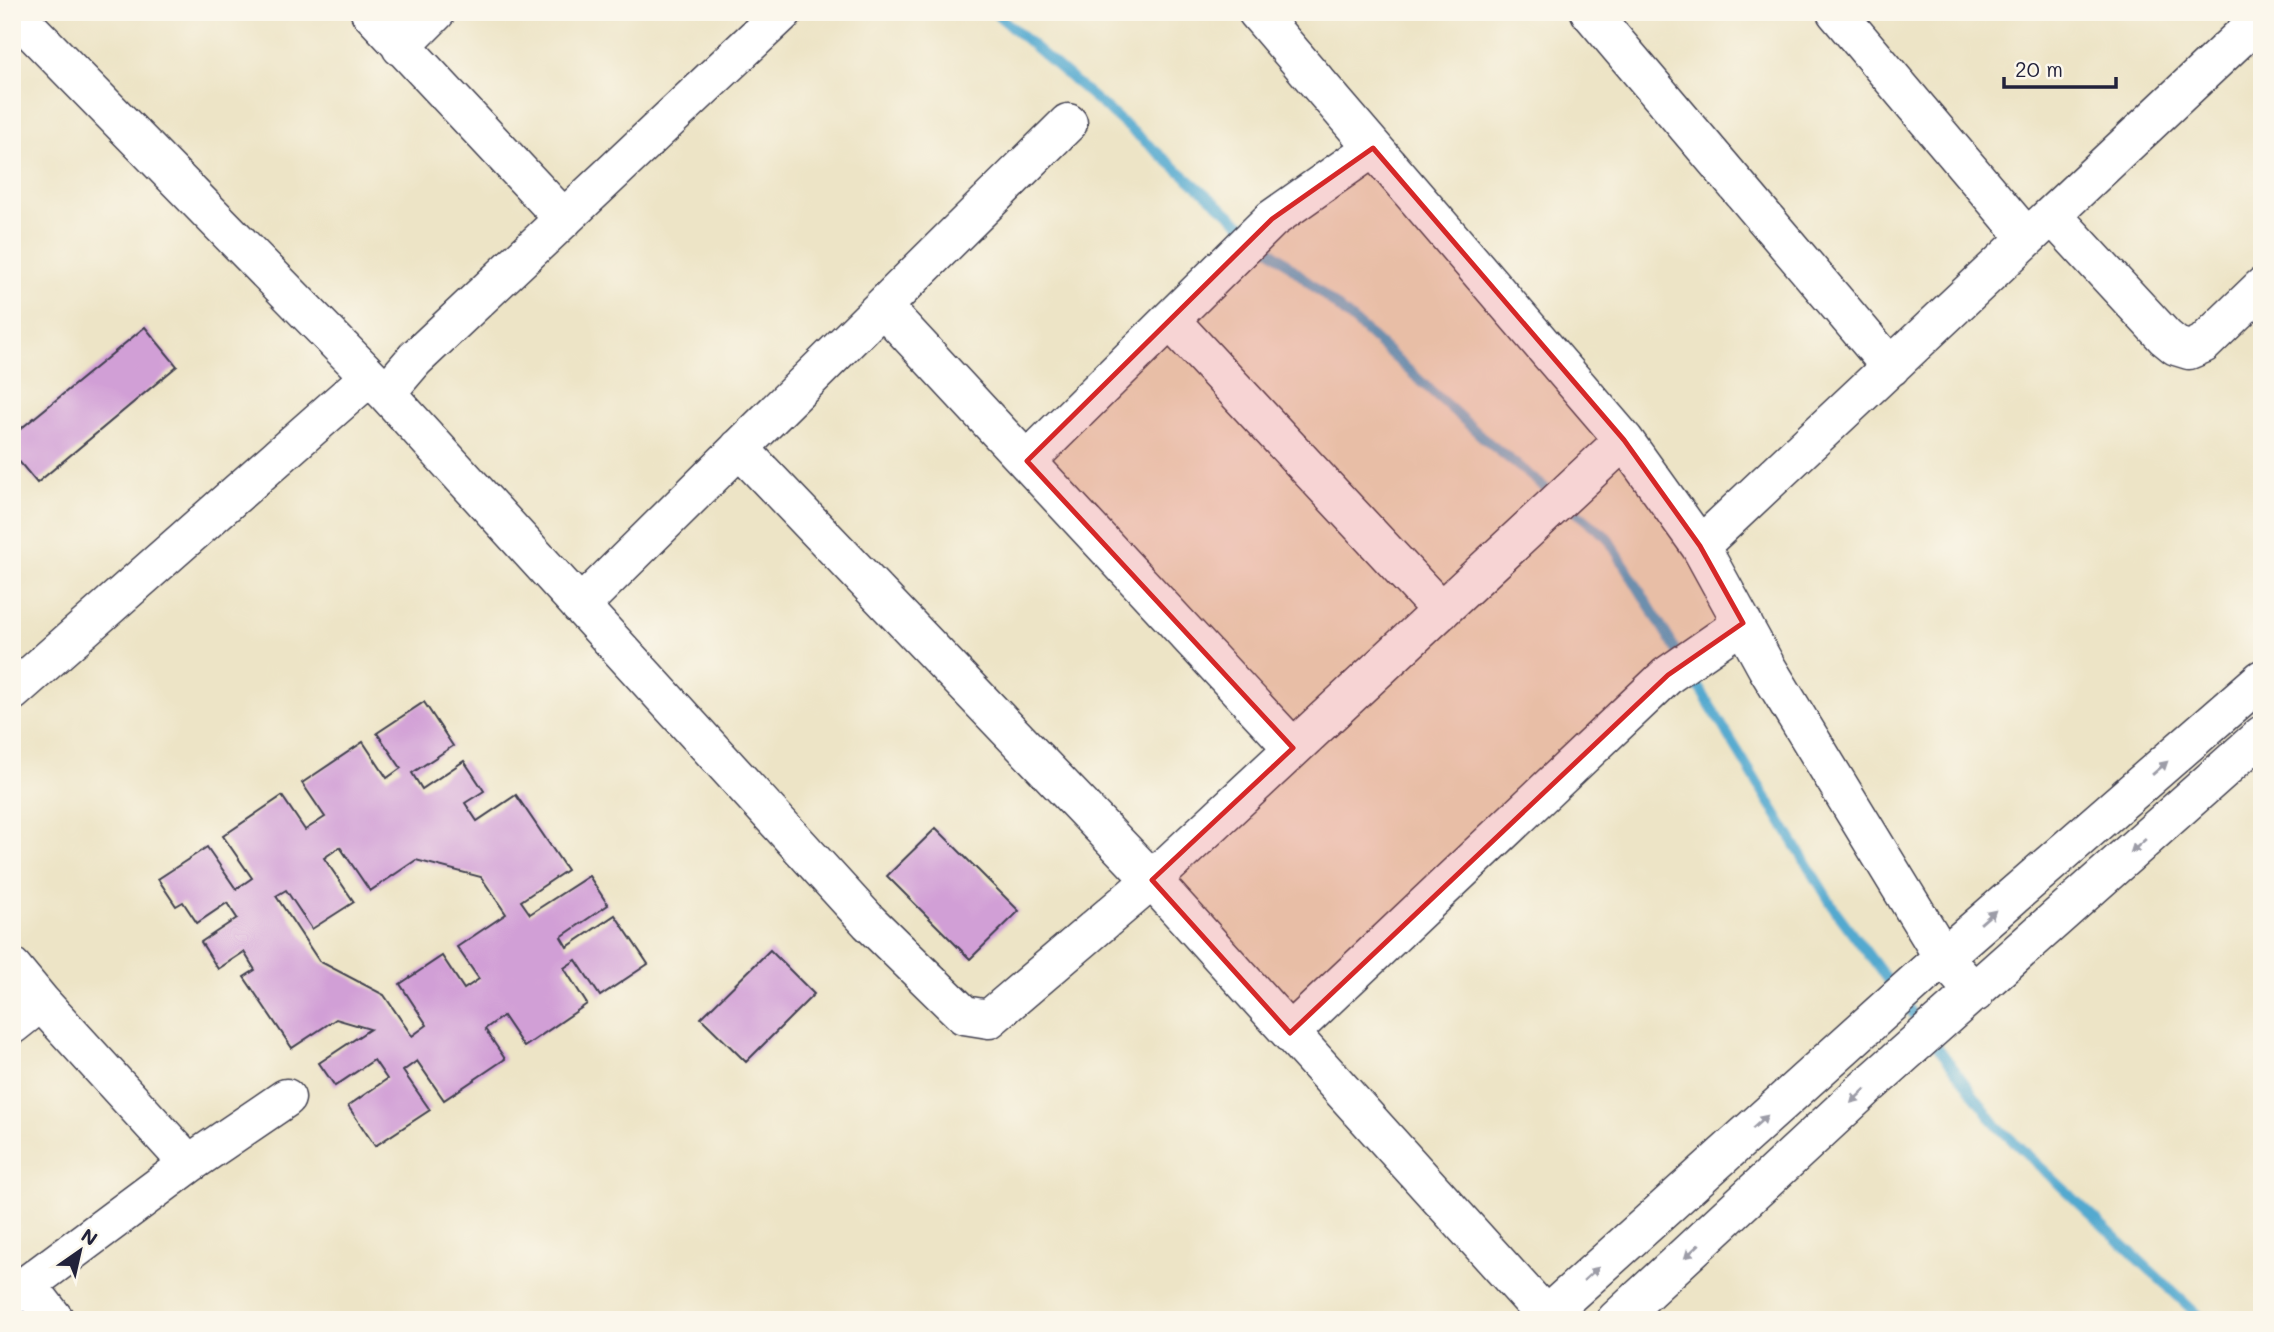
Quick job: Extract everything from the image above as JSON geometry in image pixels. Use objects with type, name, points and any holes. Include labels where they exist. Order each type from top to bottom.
[{"type":"street","points":[[13,12],[377,385],[869,922],[964,1015],[989,1019],[1152,880],[1624,440]]},
{"type":"street","points":[[370,12],[564,219]]},
{"type":"street","points":[[401,47],[436,12]]},
{"type":"street","points":[[12,692],[377,385],[415,359],[783,12]]},
{"type":"street","points":[[1257,12],[1624,440],[1700,547],[1931,968],[1975,992]]},
{"type":"street","points":[[1590,12],[1891,367]]},
{"type":"street","points":[[1836,12],[2039,227],[2176,346],[2189,350],[2203,344],[2262,287]]},
{"type":"street","points":[[1700,547],[2262,17]]},
{"type":"street","points":[[580,606],[1068,123]]},
{"type":"street","points":[[1027,461],[1272,219],[1373,148]]},
{"type":"street","points":[[883,307],[1293,748]]},
{"type":"street","points":[[1170,320],[1441,611]]},
{"type":"street","points":[[739,448],[1152,880],[1543,1318],[1931,968],[2262,679]]},
{"type":"street","points":[[1290,1033],[1681,666],[1742,623]]},
{"type":"street","points":[[1616,1320],[1909,1051],[2262,735]]},
{"type":"street","points":[[12,967],[27,1014],[189,1164]]},
{"type":"street","points":[[55,1320],[20,1290],[189,1164],[286,1098]]},
{"type":"highlighted area","points":[[1373,148],[1624,440],[1700,546],[1743,623],[1668,675],[1290,1033],[1152,880],[1293,748],[1027,461],[1272,219]]},
{"type":"building","points":[[145,327],[177,366],[37,483],[12,453],[12,436]]},
{"type":"building","points":[[424,702],[453,746],[412,773],[422,789],[464,761],[484,791],[465,803],[477,821],[516,795],[567,870],[521,901],[530,914],[589,876],[608,905],[561,937],[567,947],[615,915],[648,964],[600,996],[576,960],[564,968],[587,1004],[524,1047],[503,1016],[485,1029],[505,1059],[444,1100],[417,1061],[403,1071],[430,1110],[375,1146],[348,1106],[387,1079],[374,1060],[335,1086],[319,1063],[370,1029],[336,1019],[292,1048],[244,977],[255,970],[244,952],[218,969],[201,942],[237,918],[227,903],[197,923],[183,902],[176,906],[158,879],[207,847],[236,889],[252,878],[223,836],[282,796],[305,830],[325,817],[302,783],[363,742],[387,778],[401,768],[377,733]],"holes":[[[340,847],[370,891],[416,860],[481,877],[506,914],[457,947],[479,979],[464,989],[442,956],[400,984],[427,1025],[412,1036],[384,995],[319,961],[276,896],[286,890],[312,929],[354,902],[324,858]]]},
{"type":"building","points":[[936,828],[1019,911],[970,959],[887,876]]},
{"type":"building","points":[[770,950],[814,994],[746,1062],[701,1018]]},
{"type":"waterway","points":[[994,12],[1362,328],[1488,442],[1607,537],[1835,910],[1997,1126],[2203,1320]]}]
